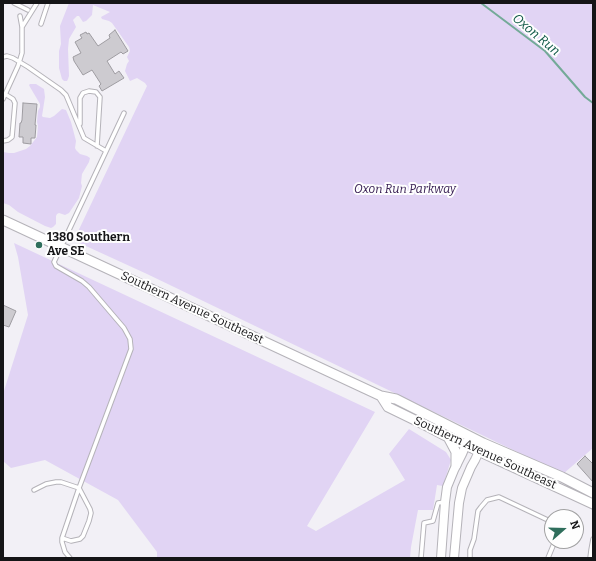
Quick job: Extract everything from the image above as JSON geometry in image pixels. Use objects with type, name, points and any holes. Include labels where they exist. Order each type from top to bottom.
[{"type":"main road","name":"Southern Avenue Southeast","points":[[3,220],[381,396],[396,399],[469,436],[481,447],[593,504]]},
{"type":"main road","name":"Southern Avenue Southeast","points":[[381,396],[388,407],[448,437],[466,445],[481,447],[562,477],[593,492]]},
{"type":"main road","points":[[448,437],[456,452],[456,465]]},
{"type":"street","points":[[441,558],[447,487],[469,436]]},
{"type":"street","points":[[454,558],[458,510],[462,488],[481,447]]},
{"type":"lane","points":[[14,3],[28,10]]},
{"type":"lane","points":[[22,27],[37,3]]},
{"type":"lane","points":[[41,24],[48,3]]},
{"type":"lane","points":[[3,99],[18,66],[22,53],[22,27],[20,16]]},
{"type":"lane","points":[[3,57],[7,56],[14,58],[61,90],[66,95],[84,138],[106,151]]},
{"type":"lane","points":[[80,127],[80,98],[83,93],[89,91],[96,92],[100,97],[97,146]]},
{"type":"lane","points":[[3,141],[12,137],[15,103],[13,99],[5,94]]},
{"type":"lane","points":[[70,558],[65,552],[62,538],[131,349],[130,338],[124,328],[89,287],[82,281],[56,266],[54,262],[124,113]]},
{"type":"lane","points":[[34,490],[46,484],[56,482],[61,482],[80,488],[91,513],[84,536],[80,539],[71,541],[62,538]]},
{"type":"lane","points":[[470,558],[470,550],[474,539],[478,511],[487,500],[500,497],[544,518]]},
{"type":"lane","points":[[421,558],[424,523],[433,521],[438,503],[445,502]]},
{"type":"lane","points":[[590,558],[593,539]]},
{"type":"green space","name":"Oxon Run Parkway","points":[[69,3],[593,3],[593,448],[563,474],[147,274],[75,241],[74,240],[147,86],[137,78],[130,81],[125,71],[129,61],[127,57],[130,51],[129,47],[112,23],[102,19],[101,17],[110,12],[93,5],[92,15],[86,21],[83,22],[79,16],[73,20],[76,27],[69,39],[69,76],[67,81],[62,79],[59,68],[59,51],[61,44],[60,26]]},
{"type":"green space","points":[[36,84],[44,89],[45,97],[43,117],[50,118],[62,109],[66,110],[76,141],[76,150],[80,154],[90,158],[82,174],[82,186],[79,198],[69,213],[65,215],[59,213],[57,214],[56,224],[51,228],[3,203],[3,152],[14,153],[26,149],[37,137],[38,111],[40,104],[29,85]]},
{"type":"green space","points":[[14,243],[375,412],[307,526],[316,531],[405,480],[389,454],[409,429],[446,452],[451,460],[443,486],[437,485],[433,510],[418,510],[410,558],[157,558],[157,552],[118,500],[45,460],[11,468],[3,461],[3,394],[28,315],[18,257]]},
{"type":"building","points":[[115,30],[128,51],[123,54],[121,52],[107,61],[115,74],[119,71],[124,78],[102,91],[99,86],[101,84],[92,70],[83,75],[74,61],[73,57],[81,53],[75,42],[82,38],[80,35],[86,32],[87,34],[89,33],[98,46],[110,38],[109,35]]},
{"type":"building","points":[[23,103],[37,104],[35,138],[31,138],[31,144],[23,143],[23,137],[19,137]]},
{"type":"building","points":[[3,305],[16,311],[9,327],[3,325]]},
{"type":"building","points":[[585,456],[593,464],[593,482],[577,464]]},
{"type":"waterway","name":"Oxon Run","points":[[481,3],[545,51],[585,97],[593,103]]},
{"type":"place","name":"1380 Southern Ave SE","points":[[39,245]]}]
